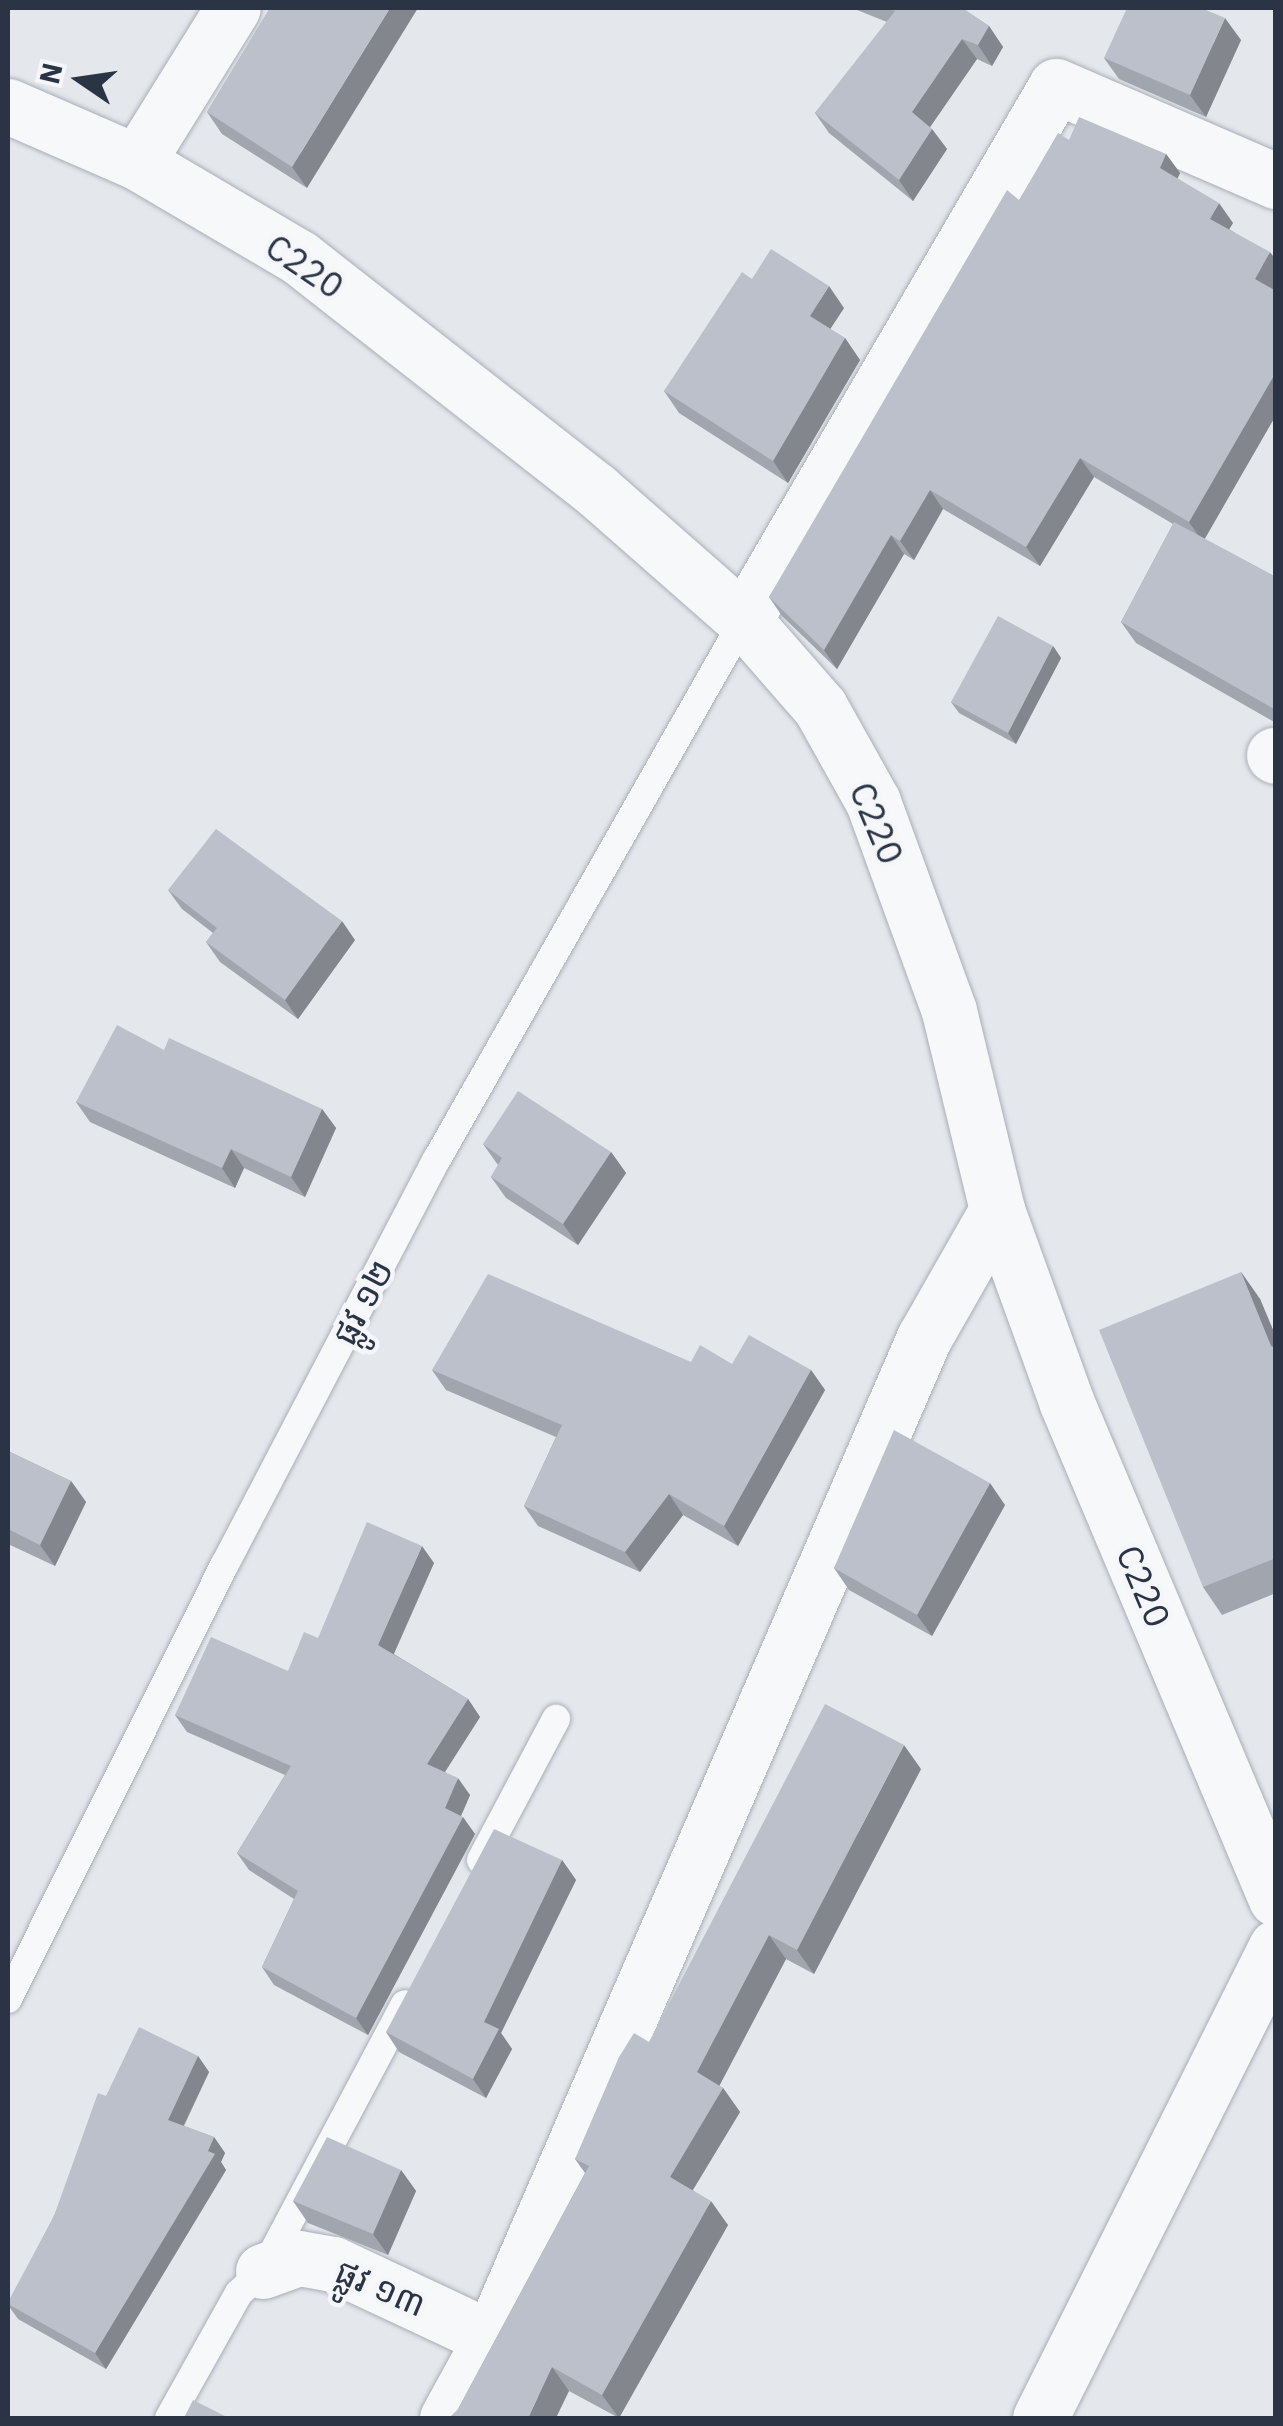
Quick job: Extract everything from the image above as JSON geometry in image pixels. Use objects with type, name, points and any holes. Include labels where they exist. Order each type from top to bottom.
[{"type":"street","points":[[138,162],[233,8]]},
{"type":"street","points":[[744,620],[1056,86],[1276,181]]},
{"type":"street","name":"C220","points":[[8,106],[138,162],[300,258],[596,490],[744,620],[820,707],[872,802],[949,1011],[997,1210],[1066,1401],[1276,1899]]},
{"type":"street","points":[[447,2418],[491,2338],[924,1338],[997,1210]]},
{"type":"street","points":[[1040,2418],[1276,1947]]},
{"type":"street","name":"ផ្លូវ ១៣","points":[[263,2271],[298,2258],[333,2264],[491,2338]]},
{"type":"lane","name":"ផ្លូវ ១២","points":[[8,1999],[224,1564],[437,1159],[744,620]]},
{"type":"lane","points":[[464,1892],[556,1719]]},
{"type":"lane","points":[[169,2418],[239,2293],[263,2271],[419,1978]]},
{"type":"building","points":[[270,8],[390,8],[292,167],[207,112]]},
{"type":"building","points":[[887,8],[962,8],[989,26],[978,45],[962,39],[912,112],[932,129],[899,180],[815,113],[895,11]]},
{"type":"building","points":[[1127,8],[1201,8],[1225,18],[1190,95],[1104,58]]},
{"type":"building","points":[[1079,117],[1166,154],[1160,168],[1219,203],[1210,219],[1270,252],[1255,279],[1276,291],[1276,372],[1189,522],[1080,458],[1026,547],[930,490],[900,541],[891,535],[824,650],[769,597],[1007,190],[1019,200],[1058,133],[1069,140]]},
{"type":"building","points":[[771,249],[829,286],[810,316],[845,338],[773,461],[664,391],[742,272],[752,279]]},
{"type":"building","points":[[1174,522],[1276,577],[1276,710],[1121,622]]},
{"type":"building","points":[[998,616],[1053,646],[1008,733],[951,702]]},
{"type":"building","points":[[216,829],[342,921],[285,1000],[206,942],[217,928],[168,890]]},
{"type":"building","points":[[117,1025],[164,1050],[169,1038],[322,1109],[291,1177],[231,1149],[222,1168],[76,1102]]},
{"type":"building","points":[[518,1091],[611,1152],[563,1224],[491,1177],[502,1158],[483,1144]]},
{"type":"building","points":[[1241,1272],[1271,1346],[1276,1348],[1276,1558],[1203,1587],[1099,1330]]},
{"type":"building","points":[[488,1274],[691,1362],[700,1345],[732,1364],[749,1335],[811,1370],[724,1526],[669,1494],[625,1552],[524,1506],[562,1425],[432,1370]]},
{"type":"building","points":[[894,1430],[990,1483],[917,1615],[834,1568]]},
{"type":"building","points":[[8,1451],[71,1481],[40,1545],[8,1529]]},
{"type":"building","points":[[367,1522],[422,1546],[378,1645],[468,1699],[427,1764],[458,1778],[445,1808],[463,1817],[356,2018],[262,1967],[298,1891],[237,1853],[291,1766],[175,1715],[211,1637],[288,1671],[304,1632],[318,1638]]},
{"type":"building","points":[[825,1704],[904,1745],[797,1950],[769,1935],[697,2072],[723,2088],[670,2177],[711,2201],[602,2395],[552,2367],[528,2418],[449,2418],[458,2409],[589,2166],[575,2159],[619,2057],[634,2033],[649,2042]]},
{"type":"building","points":[[494,1829],[562,1860],[484,2022],[499,2029],[473,2079],[386,2032]]},
{"type":"building","points":[[139,2027],[198,2056],[168,2120],[214,2137],[208,2151],[215,2154],[95,2353],[8,2302],[54,2216],[98,2093],[106,2096]]},
{"type":"building","points":[[327,2137],[401,2170],[373,2234],[293,2201]]},
{"type":"building","points":[[193,2400],[229,2418],[184,2418]]}]
